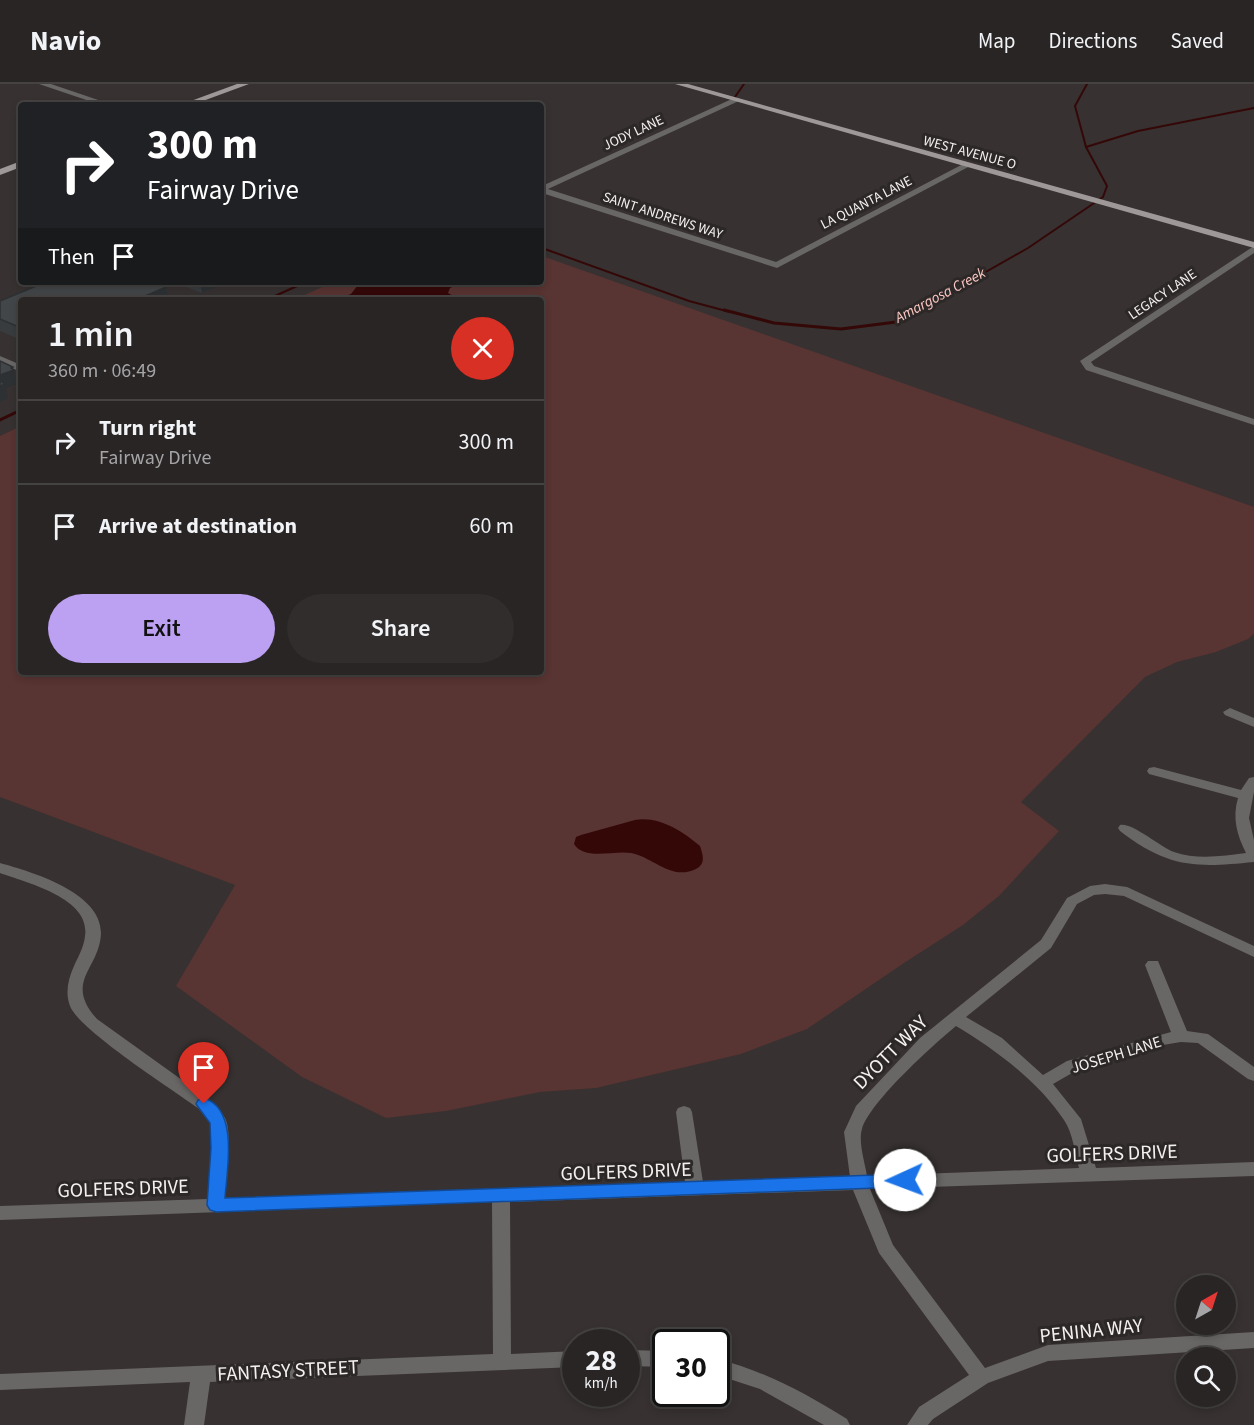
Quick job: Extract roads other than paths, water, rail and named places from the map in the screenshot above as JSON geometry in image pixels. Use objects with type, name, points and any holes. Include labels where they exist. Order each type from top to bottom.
[{"type":"main road","points":[[193,102],[245,84]]},
{"type":"main road","points":[[206,102],[256,84]]},
{"type":"main road","name":"WEST AVENUE O","points":[[679,84],[1254,245]]},
{"type":"main road","points":[[0,172],[18,166]]},
{"type":"street","points":[[43,84],[100,102]]},
{"type":"street","name":"JODY LANE","points":[[544,189],[737,100]]},
{"type":"street","name":"LA QUANTA LANE","points":[[777,264],[968,165]]},
{"type":"street","name":"SAINT ANDREWS WAY","points":[[544,191],[777,264]]},
{"type":"street","name":"LEGACY LANE","points":[[1254,249],[1085,362],[1090,368],[1254,423]]},
{"type":"street","points":[[0,359],[18,368]]},
{"type":"street","points":[[1230,712],[1254,723]]},
{"type":"street","points":[[1154,771],[1244,795]]},
{"type":"street","points":[[1125,828],[1144,844],[1177,860],[1206,862],[1254,856],[1243,836],[1240,817],[1244,795],[1254,780]]},
{"type":"street","points":[[0,868],[62,891],[82,905],[94,921],[93,938],[75,989],[77,1006],[91,1023],[204,1104],[218,1121],[220,1148],[216,1205]]},
{"type":"street","name":"DYOTT WAY","points":[[981,1377],[885,1248],[859,1182],[852,1132],[862,1110],[927,1042],[1046,944],[1072,902],[1090,891],[1105,889],[1127,892],[1254,952]]},
{"type":"street","points":[[1153,965],[1181,1036]]},
{"type":"street","points":[[955,1018],[996,1042],[1042,1083],[1073,1119],[1090,1175]]},
{"type":"street","name":"JOSEPH LANE","points":[[1042,1083],[1073,1065],[1162,1039],[1181,1036],[1202,1038],[1254,1075]]},
{"type":"street","points":[[684,1112],[695,1189]]},
{"type":"street","name":"GOLFERS DRIVE","points":[[0,1213],[1254,1169]]},
{"type":"street","points":[[501,1197],[502,1360]]},
{"type":"street","name":"PENINA WAY","points":[[917,1425],[926,1413],[981,1377],[1048,1353],[1254,1340]]},
{"type":"street","name":"FANTASY STREET","points":[[0,1382],[562,1359]]},
{"type":"street","points":[[730,1370],[791,1393],[840,1425]]},
{"type":"street","points":[[194,1425],[201,1375]]},
{"type":"waterway","points":[[735,97],[744,84]]},
{"type":"waterway","points":[[1086,147],[1075,106],[1087,84]]},
{"type":"waterway","name":"Amargosa Creek","points":[[1086,147],[1138,131],[1254,108]]},
{"type":"waterway","name":"Amargosa Creek","points":[[915,312],[1028,248],[1103,197],[1107,186],[1086,147]]},
{"type":"waterway","name":"Amargosa Creek","points":[[544,249],[689,301],[730,312]]},
{"type":"waterway","name":"Amargosa Creek","points":[[273,297],[299,285]]},
{"type":"waterway","name":"Amargosa Creek","points":[[724,310],[774,323],[841,329],[896,322],[917,310]]},
{"type":"waterway","name":"Amargosa Creek","points":[[0,420],[18,411]]}]
